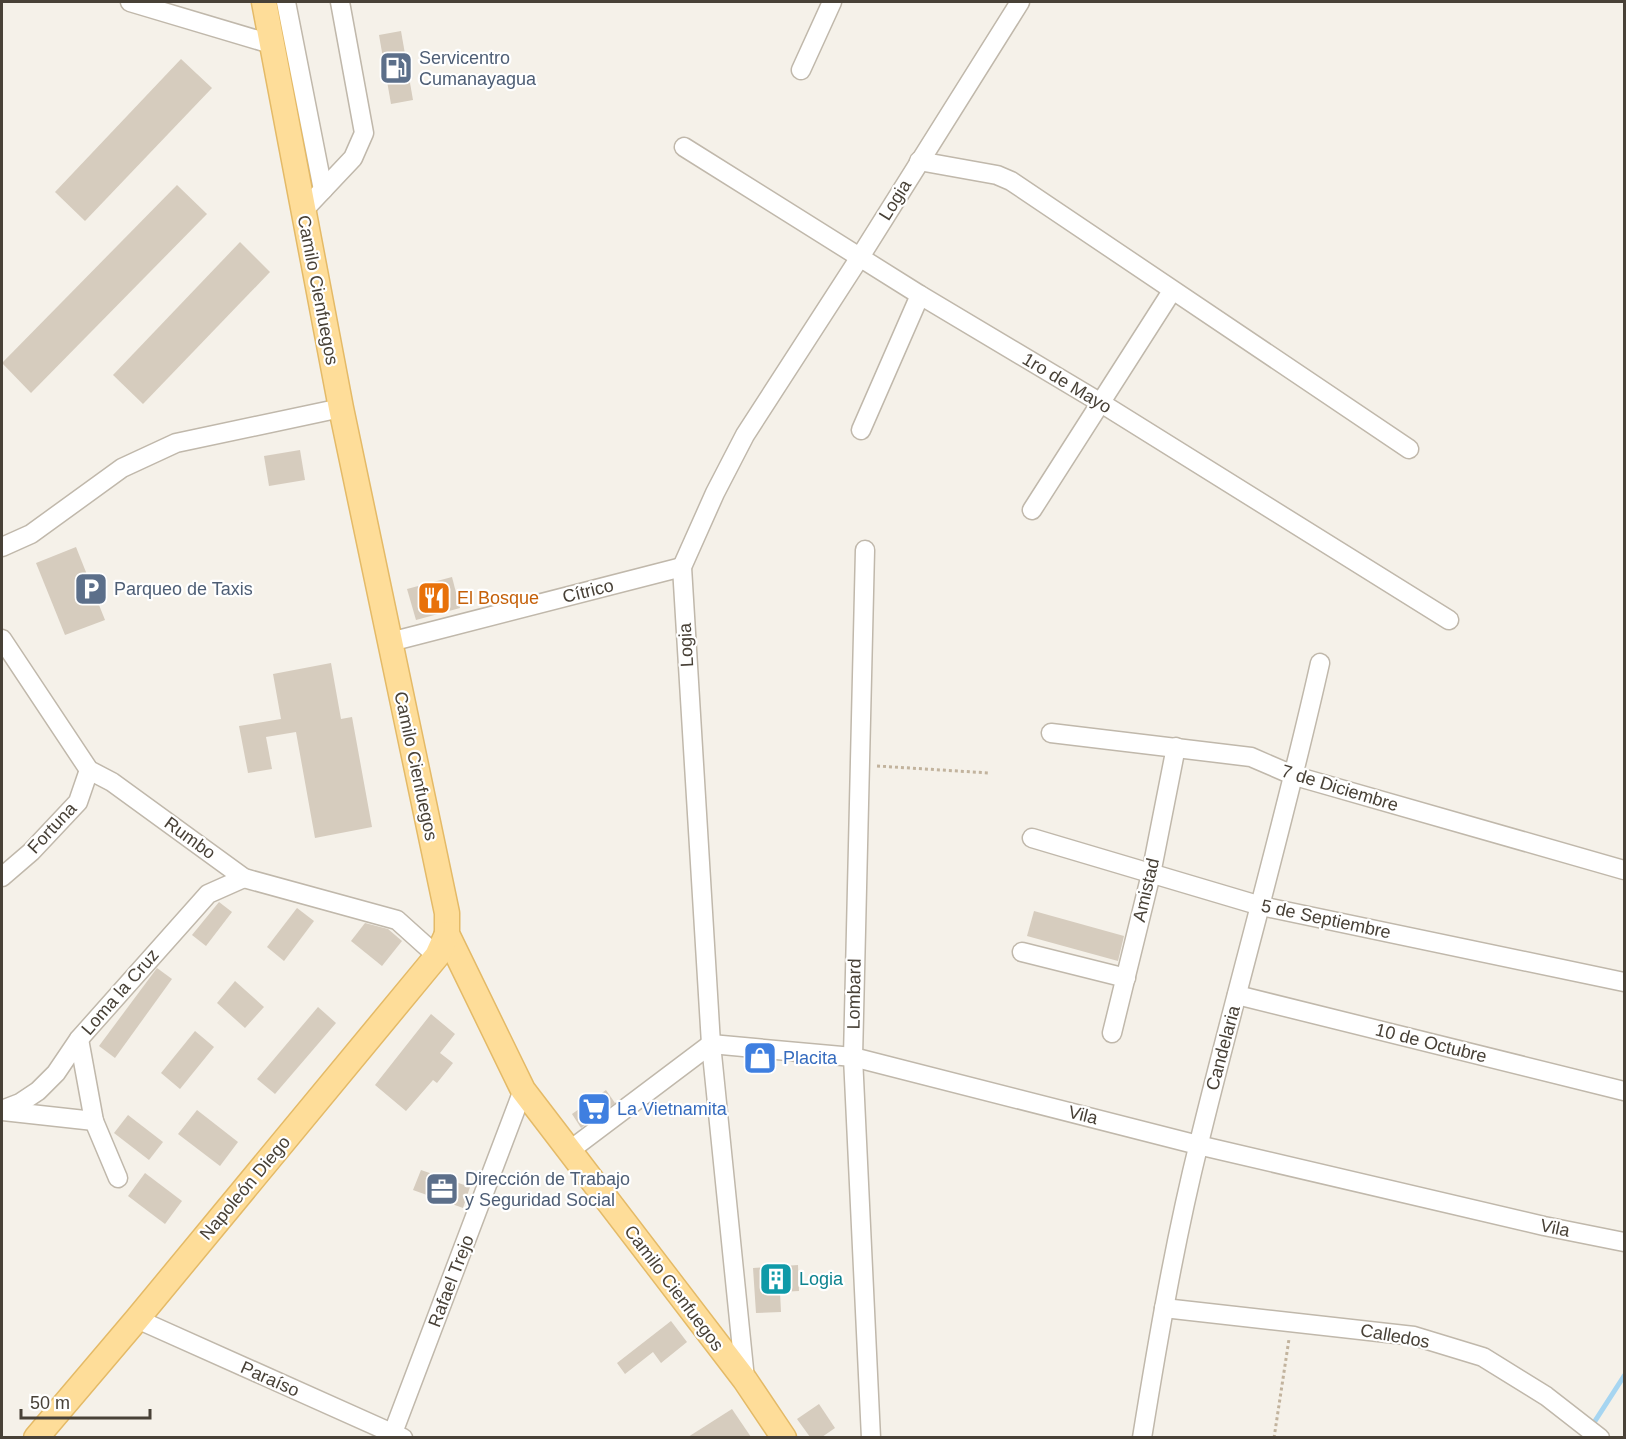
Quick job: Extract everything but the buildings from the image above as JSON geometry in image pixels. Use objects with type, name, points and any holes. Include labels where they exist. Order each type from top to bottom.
[{"type":"main road","name":"Camilo Cienfuegos","points":[[264,2],[341,408],[447,913],[447,934],[523,1090],[745,1380],[784,1437]]},
{"type":"main road","name":"Napoleón Diego","points":[[36,1437],[137,1320],[437,956],[447,934]]},
{"type":"street","points":[[130,2],[272,44]]},
{"type":"street","points":[[286,2],[323,190]]},
{"type":"street","points":[[302,212],[353,158],[364,133],[340,2]]},
{"type":"street","points":[[801,70],[832,2]]},
{"type":"street","name":"Logia","points":[[745,1380],[711,1044],[682,567],[715,493],[745,435],[1020,2]]},
{"type":"street","name":"1ro de Mayo","points":[[684,147],[920,296],[1101,404],[1449,620]]},
{"type":"street","points":[[919,161],[997,174],[1011,181],[1409,448]]},
{"type":"street","points":[[1032,510],[1172,291]]},
{"type":"street","points":[[861,430],[920,296]]},
{"type":"street","points":[[2,547],[30,534],[122,468],[176,443],[341,408]]},
{"type":"street","name":"Lombard","points":[[865,550],[853,1057],[871,1437]]},
{"type":"street","name":"Cítrico","points":[[390,642],[682,567]]},
{"type":"street","name":"Rumbo","points":[[2,639],[89,770],[112,782],[244,878],[397,920],[437,956]]},
{"type":"street","name":"Candelaria","points":[[1142,1437],[1164,1308],[1198,1145],[1295,776],[1320,663]]},
{"type":"street","name":"7 de Diciembre","points":[[1051,733],[1251,757],[1295,776],[1624,870]]},
{"type":"street","name":"Amistad","points":[[1112,1034],[1151,874],[1176,747]]},
{"type":"street","name":"Fortuna","points":[[2,877],[31,852],[78,802],[89,770]]},
{"type":"street","name":"5 de Septiembre","points":[[1032,838],[1261,906],[1624,982]]},
{"type":"street","name":"Loma la Cruz","points":[[2,1110],[38,1091],[56,1073],[79,1039],[208,894],[244,878]]},
{"type":"street","points":[[1022,952],[1126,978]]},
{"type":"street","name":"10 de Octubre","points":[[1237,995],[1624,1090]]},
{"type":"street","points":[[79,1039],[94,1121],[118,1178]]},
{"type":"street","points":[[569,1151],[711,1044]]},
{"type":"street","name":"Vila","points":[[711,1044],[853,1057],[1198,1145],[1544,1226],[1624,1242]]},
{"type":"street","name":"Rafael Trejo","points":[[395,1436],[523,1090]]},
{"type":"street","points":[[2,1110],[94,1121]]},
{"type":"street","name":"Calledos","points":[[1164,1308],[1414,1336],[1483,1357],[1546,1396],[1593,1432]]},
{"type":"street","name":"Paraíso","points":[[137,1320],[395,1436]]},
{"type":"path","points":[[860,765],[989,773]]},
{"type":"path","points":[[1274,1437],[1292,1322]]},
{"type":"waterway","points":[[1584,1438],[1624,1376]]},
{"type":"place","name":"Servicentro Cumanayagua","points":[[396,68]]},
{"type":"place","name":"Parqueo de Taxis","points":[[91,589]]},
{"type":"place","name":"El Bosque","points":[[434,598]]},
{"type":"place","name":"Placita","points":[[760,1058]]},
{"type":"place","name":"La Vietnamita","points":[[594,1109]]},
{"type":"place","name":"Dirección de Trabajo y Seguridad Social","points":[[442,1189]]},
{"type":"place","name":"Logia","points":[[776,1279]]}]
